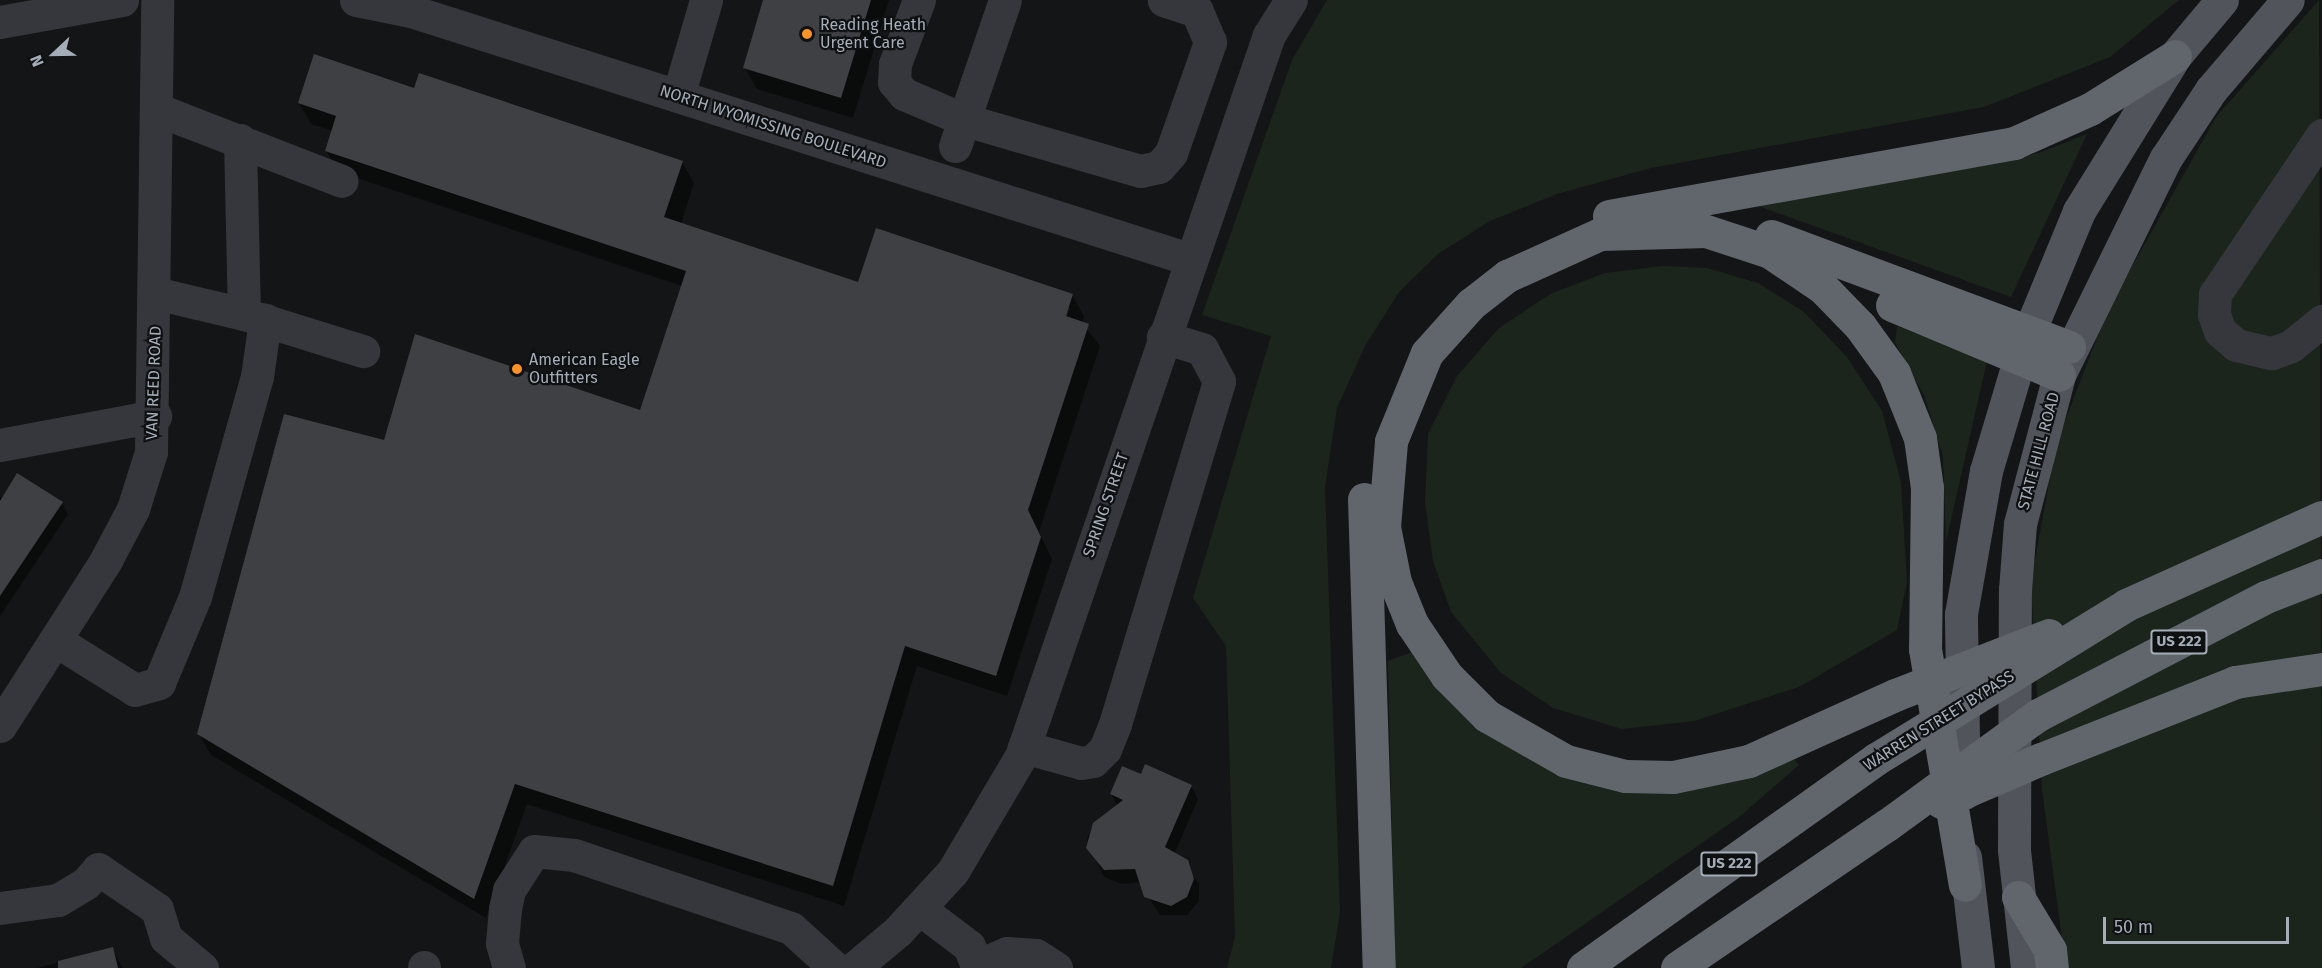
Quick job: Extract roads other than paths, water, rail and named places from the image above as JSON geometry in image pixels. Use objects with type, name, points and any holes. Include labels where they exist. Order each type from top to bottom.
[{"type":"highway","points":[[1379,968],[1381,915],[1364,543],[1373,429],[1410,346],[1457,292],[1528,245],[1620,213],[2014,143],[2091,109],[2175,56]]},
{"type":"highway","points":[[1620,213],[1691,213],[1735,222],[2023,346]]},
{"type":"highway","points":[[1965,885],[1925,649],[1927,488],[1920,438],[1894,373],[1876,347],[1800,271],[1770,252],[1706,231],[1626,230],[1543,255],[1487,290],[1427,353],[1398,417],[1383,498],[1393,573],[1412,624],[1466,697],[1539,749],[1596,770],[1673,777],[1724,768],[1895,695],[2126,605]]},
{"type":"highway","points":[[1800,271],[2064,361]]},
{"type":"highway","name":"WARREN STREET BYPASS","points":[[1582,968],[1876,759],[2126,605],[2322,517]]},
{"type":"highway","name":"US 222","points":[[1677,968],[1887,825],[2038,716],[2266,597],[2322,575]]},
{"type":"highway","points":[[1887,825],[2041,759],[2235,682],[2322,669]]},
{"type":"highway","points":[[2018,897],[2050,950],[2052,968]]},
{"type":"main road","points":[[1978,968],[1965,885],[1961,614],[1986,471],[2023,346],[2079,211],[2175,56],[2222,0]]},
{"type":"main road","name":"STATE HILL ROAD","points":[[2027,968],[2018,897],[2015,590],[2020,524],[2064,361],[2166,158],[2211,90],[2288,0]]},
{"type":"street","points":[[0,22],[122,0]]},
{"type":"street","name":"VAN REED ROAD","points":[[0,726],[133,509],[151,452],[155,416],[157,0]]},
{"type":"street","name":"NORTH WYOMISSING BOULEVARD","points":[[356,0],[411,11],[1189,259]]},
{"type":"street","points":[[678,96],[706,0]]},
{"type":"street","points":[[897,0],[879,50],[894,82],[960,133],[1141,171],[1159,167],[1171,153],[1210,42],[1197,11],[1164,0]]},
{"type":"street","points":[[894,82],[919,0]]},
{"type":"street","name":"SPRING STREET","points":[[854,968],[920,909],[980,833],[1024,747],[1189,259],[1269,35],[1291,0]]},
{"type":"street","points":[[960,133],[996,2]]},
{"type":"street","points":[[156,109],[342,181]]},
{"type":"street","points":[[2322,135],[2215,294],[2214,314],[2220,331],[2236,345],[2272,353],[2291,346],[2322,321]]},
{"type":"street","points":[[55,639],[135,690],[159,683],[195,597],[257,377],[255,317],[240,140]]},
{"type":"street","points":[[155,293],[255,317],[363,351]]},
{"type":"street","points":[[1024,747],[1081,763],[1094,760],[1105,749],[1115,724],[1219,381],[1202,349],[1163,337]]},
{"type":"street","points":[[0,445],[155,416]]},
{"type":"street","points":[[509,968],[502,942],[505,909],[534,850],[574,855],[791,928],[835,968]]},
{"type":"street","points":[[0,908],[58,900],[86,883],[98,869],[157,909],[165,938],[183,962]]},
{"type":"street","points":[[920,909],[969,946],[979,966],[1007,953],[1036,955],[1056,968]]},
{"type":"place","name":"Reading Heath Urgent Care","points":[[807,34]]},
{"type":"place","name":"American Eagle Outfitters","points":[[517,369]]}]
